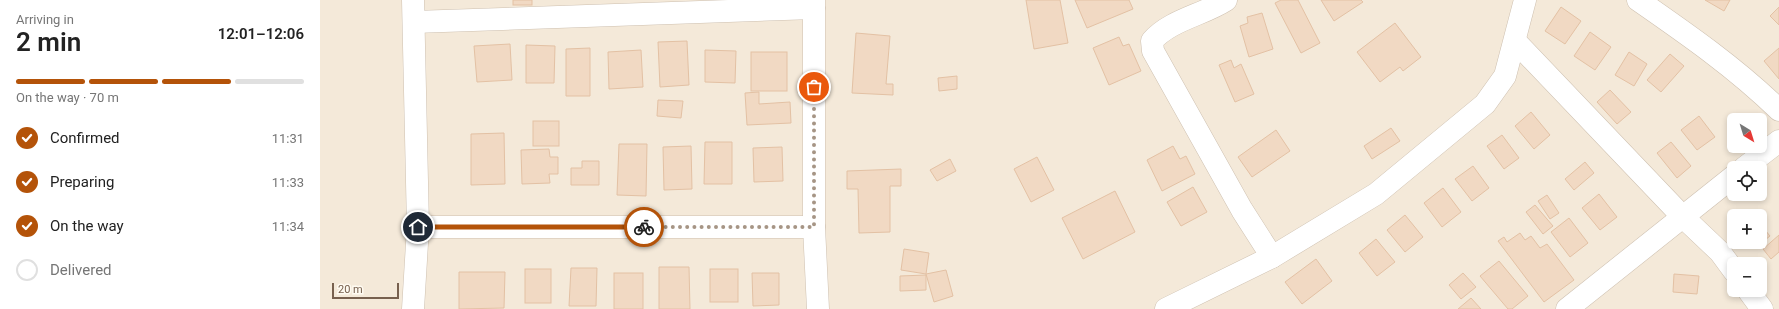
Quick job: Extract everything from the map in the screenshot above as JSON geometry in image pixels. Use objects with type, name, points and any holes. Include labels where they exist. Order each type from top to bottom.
[{"type":"street","points":[[413,0],[418,227],[413,309]]},
{"type":"street","points":[[1226,0],[1212,9],[1161,30],[1152,41],[1153,52],[1242,210],[1272,257]]},
{"type":"street","points":[[1166,309],[1272,257],[1376,194],[1485,104],[1505,76],[1525,0]]},
{"type":"street","points":[[1638,0],[1682,30],[1748,81],[1779,110]]},
{"type":"street","points":[[414,22],[814,4],[814,227],[818,309]]},
{"type":"street","points":[[1515,41],[1682,216],[1720,252],[1727,262]]},
{"type":"street","points":[[1753,161],[1779,141]]},
{"type":"street","points":[[1567,309],[1727,181]]},
{"type":"street","points":[[418,227],[814,227]]},
{"type":"street","points":[[1753,297],[1762,309]]},
{"type":"shaded area","points":[[320,0],[1779,0],[1779,309],[320,309]]},
{"type":"building","points":[[513,0],[532,0],[532,5],[513,5]]},
{"type":"building","points":[[1026,0],[1060,0],[1068,43],[1034,49]]},
{"type":"building","points":[[1075,0],[1129,0],[1133,9],[1087,28]]},
{"type":"building","points":[[1281,0],[1298,0],[1320,43],[1301,53],[1275,3]]},
{"type":"building","points":[[1321,0],[1361,0],[1363,2],[1334,21]]},
{"type":"building","points":[[1705,0],[1730,0],[1724,11]]},
{"type":"building","points":[[1561,7],[1581,21],[1565,44],[1545,31]]},
{"type":"building","points":[[1779,7],[1779,25],[1770,16]]},
{"type":"building","points":[[1262,13],[1273,49],[1249,57],[1240,26],[1248,23],[1247,17]]},
{"type":"building","points":[[1395,23],[1421,57],[1403,71],[1400,67],[1380,82],[1357,52]]},
{"type":"building","points":[[1590,32],[1611,47],[1595,70],[1574,56]]},
{"type":"building","points":[[856,33],[890,36],[886,84],[893,84],[893,95],[852,93]]},
{"type":"building","points":[[1119,37],[1123,46],[1129,44],[1141,71],[1109,85],[1093,48]]},
{"type":"building","points":[[687,41],[689,85],[660,87],[658,42]]},
{"type":"building","points":[[510,44],[512,80],[477,82],[474,46]]},
{"type":"building","points":[[526,45],[555,46],[554,83],[526,83]]},
{"type":"building","points":[[590,48],[590,96],[566,96],[566,49]]},
{"type":"building","points":[[1779,48],[1779,79],[1764,61]]},
{"type":"building","points":[[641,50],[643,87],[609,89],[608,52]]},
{"type":"building","points":[[705,50],[736,51],[735,83],[705,82]]},
{"type":"building","points":[[751,52],[787,52],[787,91],[751,91]]},
{"type":"building","points":[[1629,52],[1647,64],[1634,86],[1615,75]]},
{"type":"building","points":[[1670,54],[1684,66],[1661,92],[1647,80]]},
{"type":"building","points":[[1231,60],[1234,68],[1241,64],[1254,94],[1235,102],[1219,65]]},
{"type":"building","points":[[957,76],[957,89],[939,91],[938,78]]},
{"type":"building","points":[[1610,90],[1631,112],[1617,124],[1597,102]]},
{"type":"building","points":[[759,92],[759,104],[790,102],[791,123],[747,125],[745,93]]},
{"type":"building","points":[[658,100],[683,101],[681,118],[657,116]]},
{"type":"building","points":[[1531,112],[1550,135],[1534,149],[1515,126]]},
{"type":"building","points":[[1699,116],[1715,137],[1697,150],[1681,130]]},
{"type":"building","points":[[533,121],[559,121],[559,146],[533,146]]},
{"type":"building","points":[[1391,128],[1400,141],[1372,159],[1364,146]]},
{"type":"building","points":[[1276,130],[1290,151],[1252,177],[1238,157]]},
{"type":"building","points":[[504,133],[505,184],[471,185],[471,134]]},
{"type":"building","points":[[1502,135],[1519,158],[1504,169],[1487,146]]},
{"type":"building","points":[[705,142],[732,142],[732,184],[704,184]]},
{"type":"building","points":[[1671,142],[1691,166],[1677,178],[1657,153]]},
{"type":"building","points":[[619,144],[647,144],[646,196],[617,195]]},
{"type":"building","points":[[691,146],[692,189],[664,190],[663,147]]},
{"type":"building","points":[[1173,146],[1180,159],[1186,156],[1195,174],[1162,191],[1147,160]]},
{"type":"building","points":[[782,147],[783,181],[754,182],[753,148]]},
{"type":"building","points":[[549,149],[550,157],[558,157],[558,174],[549,174],[550,183],[522,184],[521,150]]},
{"type":"building","points":[[1037,157],[1054,190],[1031,202],[1014,169]]},
{"type":"building","points":[[950,159],[956,171],[937,181],[930,170]]},
{"type":"building","points":[[582,161],[599,161],[599,185],[571,185],[571,168],[582,168]]},
{"type":"building","points":[[1585,162],[1594,173],[1574,190],[1565,179]]},
{"type":"building","points":[[1473,166],[1489,188],[1472,201],[1455,179]]},
{"type":"building","points":[[901,169],[901,186],[890,186],[890,232],[859,233],[858,189],[847,189],[847,171]]},
{"type":"building","points":[[1193,187],[1207,212],[1181,226],[1167,202]]},
{"type":"building","points":[[1443,188],[1461,212],[1442,227],[1424,203]]},
{"type":"building","points":[[1115,191],[1135,232],[1083,259],[1062,218]]},
{"type":"building","points":[[1599,194],[1617,217],[1600,230],[1582,208]]},
{"type":"building","points":[[1547,195],[1559,213],[1550,219],[1538,201]]},
{"type":"building","points":[[1535,205],[1553,226],[1543,234],[1526,212]]},
{"type":"building","points":[[1405,215],[1423,237],[1405,252],[1387,230]]},
{"type":"building","points":[[1569,218],[1588,243],[1570,257],[1551,232]]},
{"type":"building","points":[[1520,233],[1525,240],[1531,236],[1540,248],[1547,244],[1574,280],[1544,302],[1498,241],[1504,237],[1507,242]]},
{"type":"building","points":[[1779,235],[1779,252],[1771,259],[1763,249],[1767,249],[1767,246]]},
{"type":"building","points":[[1376,239],[1395,262],[1377,276],[1359,253]]},
{"type":"building","points":[[904,249],[929,253],[926,274],[901,270]]},
{"type":"building","points":[[1316,259],[1332,281],[1302,304],[1285,282]]},
{"type":"building","points":[[1499,261],[1528,296],[1512,309],[1508,309],[1480,276]]},
{"type":"building","points":[[659,267],[689,267],[690,309],[659,309]]},
{"type":"building","points":[[571,268],[597,268],[596,306],[569,306]]},
{"type":"building","points":[[525,269],[551,269],[551,303],[525,303]]},
{"type":"building","points":[[710,269],[738,269],[738,302],[710,302]]},
{"type":"building","points":[[946,270],[953,296],[934,302],[926,274]]},
{"type":"building","points":[[459,272],[505,272],[504,308],[459,309]]},
{"type":"building","points":[[614,273],[643,273],[643,309],[614,309]]},
{"type":"building","points":[[752,273],[779,273],[779,305],[753,306]]},
{"type":"building","points":[[1463,273],[1476,287],[1461,299],[1449,285]]},
{"type":"building","points":[[1674,274],[1699,276],[1697,294],[1673,292]]},
{"type":"building","points":[[926,275],[926,290],[900,291],[900,276]]},
{"type":"building","points":[[1471,298],[1481,309],[1458,309]]},
{"type":"way so far","points":[[644,227],[814,227],[814,87]]},
{"type":"route","points":[[418,227],[644,227]]}]
